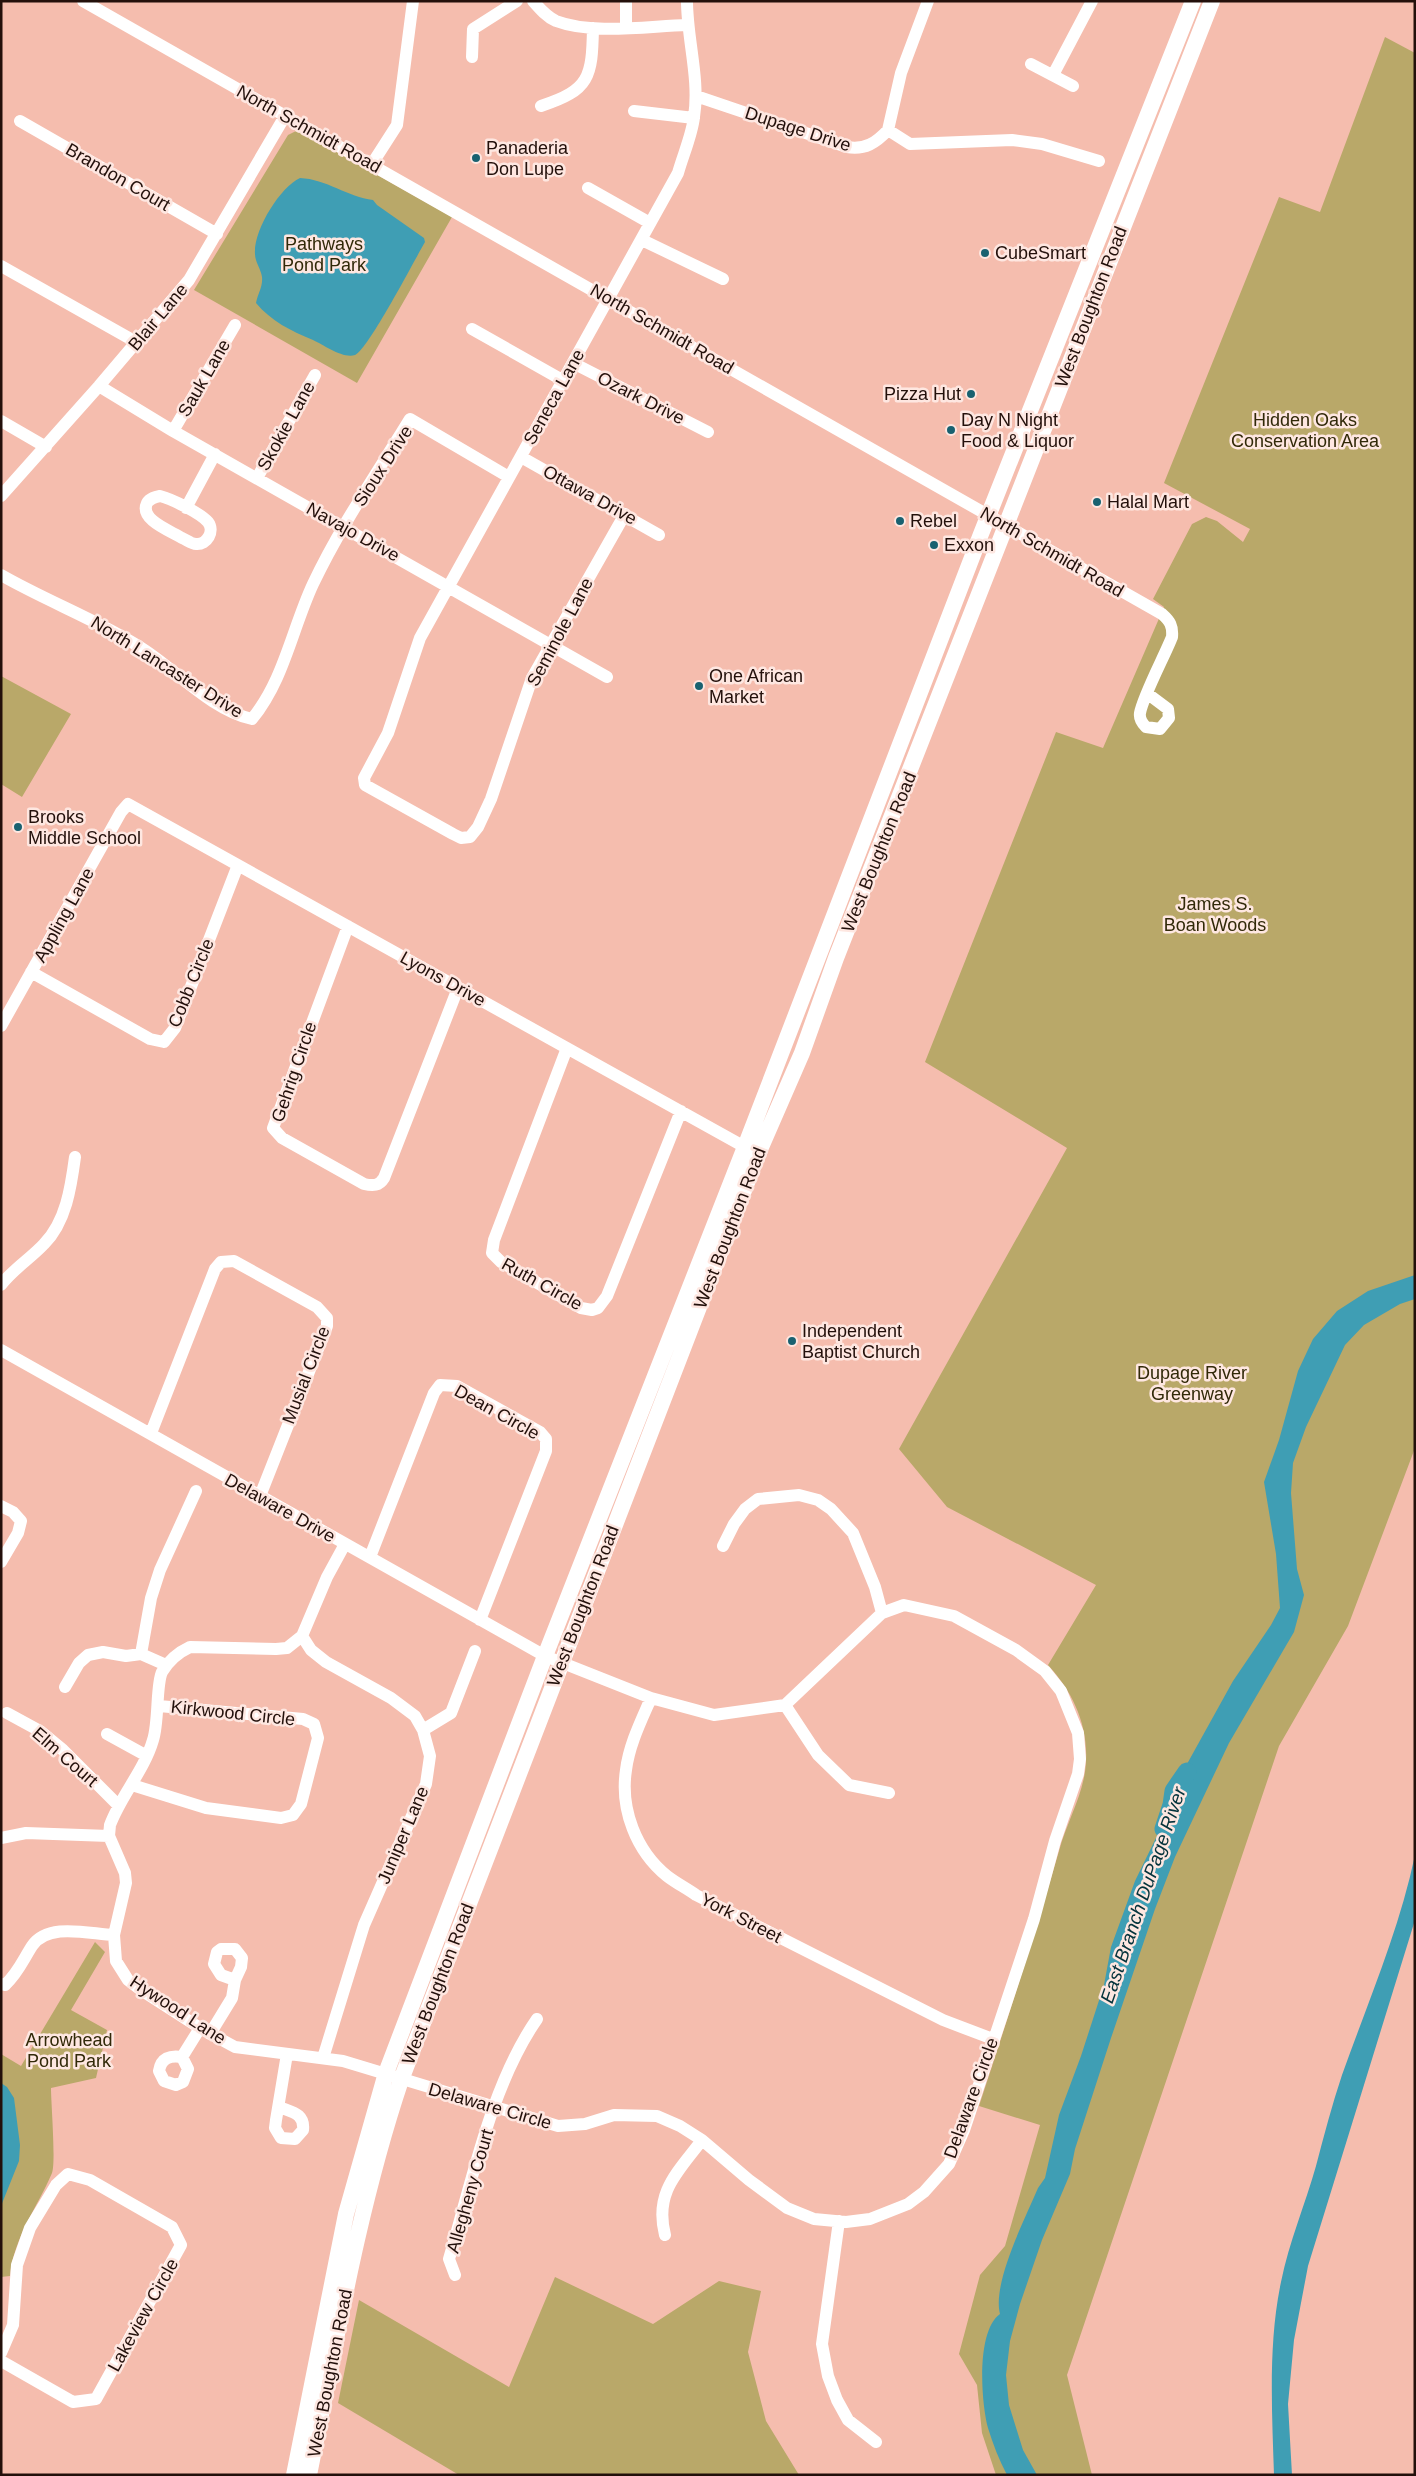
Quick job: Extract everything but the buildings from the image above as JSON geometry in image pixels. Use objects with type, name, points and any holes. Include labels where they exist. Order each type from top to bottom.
[{"type":"main road","name":"West Boughton Road","points":[[309,2475],[368,2189],[382,2136],[394,2076],[560,1663],[752,1151],[776,1066],[988,516],[1192,1]]},
{"type":"main road","name":"West Boughton Road","points":[[752,1151],[792,1077],[1212,1]]},
{"type":"main road","name":"West Boughton Road","points":[[294,2475],[346,2214],[545,1656],[710,1260]]},
{"type":"street","name":"North Schmidt Road","points":[[83,1],[609,298],[1162,614],[1170,621],[1173,629],[1172,637],[1148,694]]},
{"type":"street","points":[[372,164],[397,125],[413,1]]},
{"type":"street","points":[[472,57],[473,29],[516,1]]},
{"type":"street","points":[[533,1],[547,16],[558,21],[593,28],[687,25]]},
{"type":"street","points":[[626,1],[626,27]]},
{"type":"street","name":"Seneca Lane","points":[[470,837],[461,838],[453,834],[370,788],[363,782],[388,733],[420,638],[574,363],[678,172],[694,118],[696,96],[687,25],[687,1]]},
{"type":"street","points":[[928,1],[902,73],[888,130],[910,144],[1012,140],[1042,144],[1099,161]]},
{"type":"street","points":[[1053,76],[1092,1]]},
{"type":"street","points":[[541,106],[566,98],[582,86],[589,73],[592,58],[593,28]]},
{"type":"street","points":[[1032,64],[1073,86]]},
{"type":"street","name":"Dupage Drive","points":[[696,96],[847,147],[858,149],[868,146],[888,130]]},
{"type":"street","points":[[634,110],[694,118]]},
{"type":"street","name":"Blair Lane","points":[[1,496],[46,447],[189,280],[285,116]]},
{"type":"street","name":"Brandon Court","points":[[20,121],[217,234]]},
{"type":"street","points":[[588,188],[650,223]]},
{"type":"street","points":[[642,240],[723,279]]},
{"type":"street","points":[[1,266],[136,342]]},
{"type":"street","name":"Sauk Lane","points":[[173,431],[235,325]]},
{"type":"street","points":[[472,329],[564,380]]},
{"type":"street","name":"Ozark Drive","points":[[574,363],[708,432]]},
{"type":"street","name":"Skokie Lane","points":[[258,478],[315,375]]},
{"type":"street","name":"Navajo Drive","points":[[99,386],[173,431],[448,585],[607,677]]},
{"type":"street","name":"Sioux Drive","points":[[252,719],[263,705],[281,672],[290,640],[313,583],[344,527],[410,419],[509,477]]},
{"type":"street","points":[[1,421],[46,447]]},
{"type":"street","points":[[186,508],[215,454]]},
{"type":"street","name":"Ottawa Drive","points":[[521,457],[659,535]]},
{"type":"street","points":[[160,496],[186,508],[204,519],[210,526],[210,534],[201,544],[192,543],[151,519],[146,508],[152,498],[160,496]]},
{"type":"street","name":"Seminole Lane","points":[[470,837],[487,811],[532,678],[624,514]]},
{"type":"street","name":"North Lancaster Drive","points":[[1,575],[82,615],[136,645],[206,696],[243,717],[252,719]]},
{"type":"street","name":"Lyons Drive","points":[[128,804],[752,1151]]},
{"type":"street","name":"Appling Lane","points":[[1,1026],[121,812],[128,804]]},
{"type":"street","name":"Cobb Circle","points":[[31,972],[150,1039],[164,1042],[175,1028],[238,865]]},
{"type":"street","name":"Gehrig Circle","points":[[348,926],[273,1128],[282,1138],[364,1184],[373,1186],[380,1184],[384,1178],[458,988]]},
{"type":"street","name":"Ruth Circle","points":[[567,1048],[492,1246],[495,1258],[582,1308],[592,1310],[598,1308],[607,1296],[680,1111]]},
{"type":"street","points":[[776,1066],[792,1077]]},
{"type":"street","points":[[1,1285],[11,1273],[44,1243],[58,1225],[66,1202],[76,1157]]},
{"type":"street","name":"Musial Circle","points":[[151,1433],[215,1269],[221,1262],[230,1260],[237,1262],[317,1307],[327,1318],[327,1326],[260,1496]]},
{"type":"street","name":"Delaware Drive","points":[[1,1350],[480,1620],[560,1663]]},
{"type":"street","name":"Dean Circle","points":[[370,1557],[434,1394],[440,1386],[457,1386],[540,1432],[546,1440],[546,1451],[480,1620]]},
{"type":"street","points":[[141,1654],[151,1598],[160,1570],[196,1492]]},
{"type":"street","points":[[560,1663],[651,1698],[714,1715],[785,1705],[882,1613],[853,1533],[831,1508],[818,1500],[799,1495],[758,1499],[745,1509],[734,1524],[723,1546]]},
{"type":"street","points":[[1,1506],[13,1512],[21,1521],[18,1534],[1,1562]]},
{"type":"street","points":[[1,1838],[26,1833],[62,1836],[109,1836],[110,1825],[119,1806],[148,1756],[159,1706],[161,1675],[166,1665],[177,1653],[190,1648],[287,1648],[302,1636],[327,1577],[345,1544]]},
{"type":"street","name":"Delaware Circle","points":[[394,2076],[558,2126],[585,2124],[614,2115],[657,2116],[680,2126],[702,2140],[749,2180],[787,2208],[814,2219],[846,2222],[870,2219],[908,2204],[924,2192],[949,2164],[964,2130],[1034,1919],[1055,1841],[1078,1774],[1080,1746],[1075,1723],[1060,1691],[1045,1671],[1016,1650],[954,1616],[904,1605],[882,1613]]},
{"type":"street","name":"Juniper Lane","points":[[302,1636],[311,1650],[326,1662],[391,1698],[415,1716],[423,1730],[430,1756],[426,1784],[364,1925],[323,2058]]},
{"type":"street","points":[[423,1730],[451,1714],[475,1651]]},
{"type":"street","points":[[65,1686],[78,1663],[88,1655],[103,1652],[126,1656],[141,1654],[166,1665]]},
{"type":"street","name":"York Street","points":[[651,1698],[635,1736],[626,1770],[626,1803],[630,1825],[643,1849],[666,1875],[696,1895],[943,2020],[993,2039]]},
{"type":"street","points":[[785,1705],[818,1755],[849,1785],[889,1793]]},
{"type":"street","name":"Kirkwood Circle","points":[[132,1784],[206,1808],[281,1818],[293,1815],[301,1804],[318,1738],[314,1724],[303,1719],[159,1706]]},
{"type":"street","name":"Elm Court","points":[[7,1713],[48,1738],[119,1806]]},
{"type":"street","points":[[107,1734],[148,1756]]},
{"type":"street","name":"Hywood Lane","points":[[109,1836],[125,1878],[124,1897],[114,1935],[116,1961],[128,1980],[205,2031],[235,2047],[323,2058],[394,2076]]},
{"type":"street","points":[[1,1984],[5,1985],[16,1975],[33,1945],[42,1935],[55,1932],[114,1935]]},
{"type":"street","points":[[182,2057],[232,1998],[235,1980]]},
{"type":"street","name":"Allegheny Court","points":[[455,2275],[450,2259],[495,2106],[521,2042],[537,2019]]},
{"type":"street","points":[[279,2107],[287,2054]]},
{"type":"street","points":[[664,2235],[660,2217],[662,2200],[673,2179],[702,2140]]},
{"type":"street","name":"Lakeview Circle","points":[[1,2353],[13,2325],[17,2265],[30,2228],[56,2184],[68,2174],[90,2180],[172,2227],[181,2245],[96,2399],[72,2402],[1,2361]]},
{"type":"street","points":[[839,2220],[822,2344],[828,2376],[837,2400],[848,2420],[876,2442]]},
{"type":"green space","points":[[1385,37],[1415,53],[1415,1448],[1348,1626],[1279,1746],[1067,2375],[1092,2475],[996,2475],[982,2433],[977,2385],[959,2354],[980,2275],[1005,2246],[1040,2125],[979,2106],[1062,1840],[1085,1773],[1086,1747],[1077,1709],[1057,1675],[1048,1665],[1096,1585],[947,1507],[899,1449],[1067,1148],[925,1062],[1056,732],[1103,748],[1164,607],[1153,599],[1192,524],[1206,517],[1217,521],[1243,542],[1250,529],[1164,483],[1279,197],[1320,212]]},
{"type":"green space","name":"Pathways Pond Park","points":[[296,131],[301,132],[452,217],[357,383],[194,290],[288,135]]},
{"type":"green space","points":[[1,676],[71,714],[22,797],[1,784]]},
{"type":"green space","name":"Arrowhead Pond Park","points":[[95,1942],[105,1952],[71,2010],[107,2030],[96,2078],[51,2088],[52,2173],[16,2248],[10,2276],[1,2277],[1,2054],[21,2066]]},
{"type":"green space","points":[[555,2277],[653,2324],[719,2281],[761,2291],[748,2352],[766,2421],[799,2475],[459,2475],[338,2403],[359,2300],[509,2387]]},
{"type":"water","points":[[300,178],[319,181],[373,200],[377,205],[424,238],[425,242],[380,322],[370,338],[355,355],[350,356],[339,353],[289,329],[268,315],[256,303],[262,281],[255,254],[258,234],[276,200],[284,190]]},
{"type":"water","points":[[1415,1275],[1415,1299],[1400,1304],[1364,1325],[1345,1345],[1306,1427],[1293,1463],[1291,1493],[1297,1569],[1304,1595],[1294,1632],[1229,1743],[1175,1857],[1155,1909],[1111,2038],[1075,2149],[1070,2174],[1042,2240],[1020,2304],[1010,2341],[1006,2375],[1009,2405],[1023,2450],[1037,2475],[1007,2475],[988,2428],[984,2402],[982,2368],[987,2335],[992,2323],[1000,2314],[1001,2286],[1011,2251],[1038,2188],[1045,2178],[1059,2115],[1081,2056],[1104,1985],[1111,1947],[1135,1881],[1172,1805],[1174,1791],[1187,1764],[1233,1681],[1271,1625],[1280,1608],[1276,1554],[1264,1482],[1279,1440],[1298,1371],[1313,1339],[1337,1311],[1368,1291]]},
{"type":"water","points":[[1415,1855],[1415,1920],[1308,2266],[1294,2340],[1288,2404],[1292,2475],[1274,2475],[1272,2402],[1274,2329],[1284,2267],[1312,2181],[1338,2086],[1392,1939]]},
{"type":"water","points":[[1,2083],[7,2087],[14,2098],[20,2145],[19,2161],[1,2206]]},
{"type":"waterway","name":"East Branch DuPage River","points":[[1164,1829],[1172,1805],[1174,1791],[1187,1772]]},
{"type":"place","name":"Panaderia Don Lupe","points":[[476,158]]},
{"type":"place","name":"CubeSmart","points":[[985,253]]},
{"type":"place","name":"Pizza Hut","points":[[971,394]]},
{"type":"place","name":"Day N Night Food & Liquor","points":[[951,430]]},
{"type":"place","name":"Halal Mart","points":[[1097,502]]},
{"type":"place","name":"Rebel","points":[[900,521]]},
{"type":"place","name":"Exxon","points":[[934,545]]},
{"type":"place","name":"One African Market","points":[[699,686]]},
{"type":"place","name":"Brooks Middle School","points":[[18,827]]},
{"type":"place","name":"Independent Baptist Church","points":[[792,1341]]},
{"type":"park label","name":"Hidden Oaks Conservation Area","points":[[1305,430]]},
{"type":"park label","name":"James S. Boan Woods","points":[[1215,914]]},
{"type":"park label","name":"Dupage River Greenway","points":[[1192,1384]]}]
